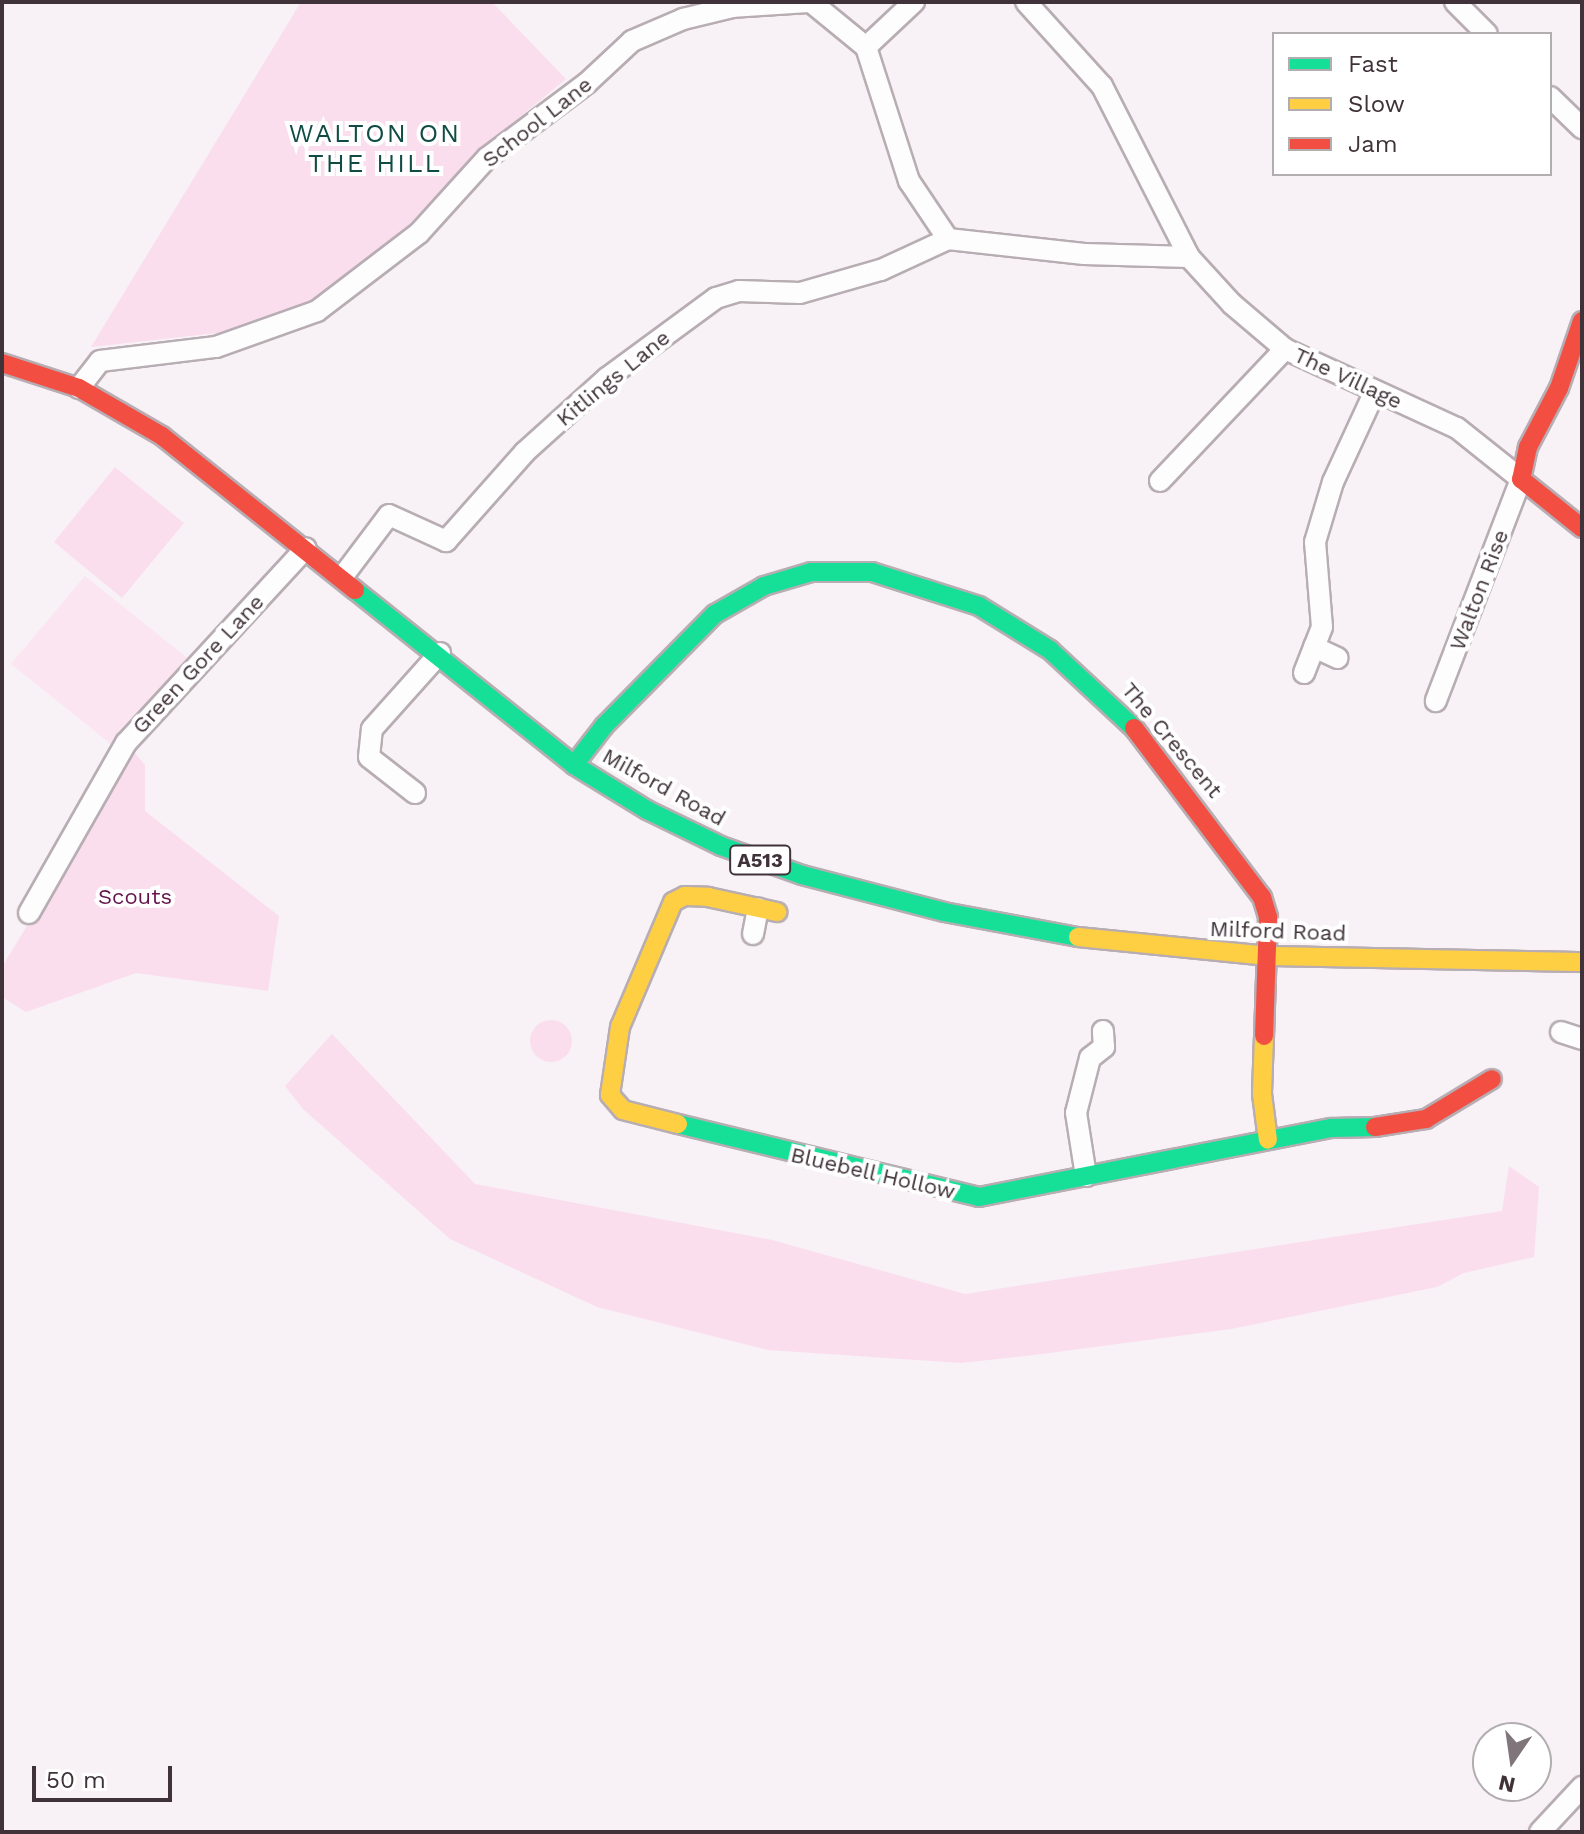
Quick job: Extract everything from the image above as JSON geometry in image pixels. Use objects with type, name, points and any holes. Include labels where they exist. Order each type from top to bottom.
[{"type":"main road","points":[[1582,321],[1559,388],[1528,447],[1521,479],[1582,528]]},
{"type":"main road","name":"A513","points":[[2,363],[79,388]]},
{"type":"main road","name":"Milford Road","points":[[79,388],[162,436],[440,653],[574,765],[708,840],[802,875],[944,912],[1104,942],[1268,956],[1582,962]]},
{"type":"main road","name":"The Crescent","points":[[574,765],[604,726],[715,614],[764,586],[811,572],[872,572],[932,587],[979,606],[1050,650],[1133,726],[1262,897],[1268,917],[1262,1094],[1268,1140]]},
{"type":"main road","name":"Bluebell Hollow","points":[[768,910],[708,897],[673,902],[620,1027],[610,1095],[623,1110],[947,1193],[979,1197],[1331,1128],[1389,1127],[1426,1119],[1483,1091]]},
{"type":"street","name":"School Lane","points":[[79,388],[100,361],[216,347],[317,311],[419,233],[487,158],[587,83],[632,41],[683,19],[733,7],[811,2],[866,47]]},
{"type":"street","points":[[914,2],[866,47],[909,181],[948,239],[1084,254],[1189,257]]},
{"type":"street","name":"The Village","points":[[1026,2],[1102,86],[1189,257],[1232,304],[1285,349],[1457,428],[1521,479]]},
{"type":"street","points":[[1455,2],[1485,32]]},
{"type":"street","points":[[1552,99],[1582,128]]},
{"type":"street","name":"Kitlings Lane","points":[[343,576],[389,515],[446,541],[525,452],[607,378],[716,298],[739,291],[800,293],[881,270],[948,239]]},
{"type":"street","points":[[1160,481],[1285,349]]},
{"type":"street","points":[[1304,673],[1322,627],[1315,542],[1333,482],[1375,391]]},
{"type":"street","name":"Walton Rise","points":[[1436,701],[1521,479]]},
{"type":"street","name":"Green Gore Lane","points":[[29,913],[126,743],[306,548]]},
{"type":"street","points":[[1314,647],[1338,658]]},
{"type":"street","points":[[415,793],[369,757],[372,729],[440,653]]},
{"type":"street","name":"Bluebell Hollow","points":[[753,934],[768,910]]},
{"type":"street","points":[[1561,1032],[1582,1039]]},
{"type":"street","points":[[1086,1176],[1076,1113],[1090,1058],[1109,1044]]},
{"type":"street","points":[[1540,1832],[1582,1787]]},
{"type":"shaded area","points":[[85,576],[187,658],[112,745],[11,664]]},
{"type":"green space","points":[[301,2],[492,2],[566,79],[482,148],[395,239],[309,305],[235,331],[91,347]]},
{"type":"green space","points":[[115,467],[184,523],[122,598],[54,542]]},
{"type":"green space","name":"Scouts","points":[[133,751],[145,765],[145,811],[279,916],[268,991],[136,973],[26,1012],[2,997],[2,967]]},
{"type":"green space","points":[[551,1020],[566,1026],[572,1041],[566,1056],[551,1062],[536,1056],[530,1041],[536,1026]]},
{"type":"green space","points":[[332,1034],[475,1184],[772,1240],[965,1294],[1502,1211],[1509,1166],[1539,1187],[1534,1257],[1464,1273],[1437,1287],[1231,1329],[1034,1355],[961,1363],[768,1350],[597,1307],[450,1239],[303,1109],[285,1086]]},
{"type":"traffic: fast","points":[[574,765],[604,726],[715,614],[764,586],[811,572],[872,572],[979,606],[1050,650],[1134,728]]},
{"type":"traffic: fast","points":[[355,590],[574,765],[647,810],[721,846],[802,875],[944,912],[1078,937]]},
{"type":"traffic: fast","points":[[678,1124],[979,1197],[1331,1128],[1375,1127]]},
{"type":"traffic: slow","points":[[678,1124],[623,1110],[610,1095],[620,1027],[673,902],[685,896],[708,897],[777,912]]},
{"type":"traffic: slow","points":[[1078,937],[1268,956],[1582,962]]},
{"type":"traffic: slow","points":[[1264,1036],[1262,1094],[1268,1140]]},
{"type":"traffic: jam","points":[[1582,321],[1559,388],[1528,447],[1521,479],[1582,528]]},
{"type":"traffic: jam","points":[[2,363],[79,388],[162,436],[355,590]]},
{"type":"traffic: jam","points":[[1134,728],[1262,897],[1268,917],[1264,1036]]},
{"type":"traffic: jam","points":[[1375,1127],[1426,1119],[1492,1079]]},
{"type":"district","name":"WALTON ON THE HILL","points":[[375,149]]}]
